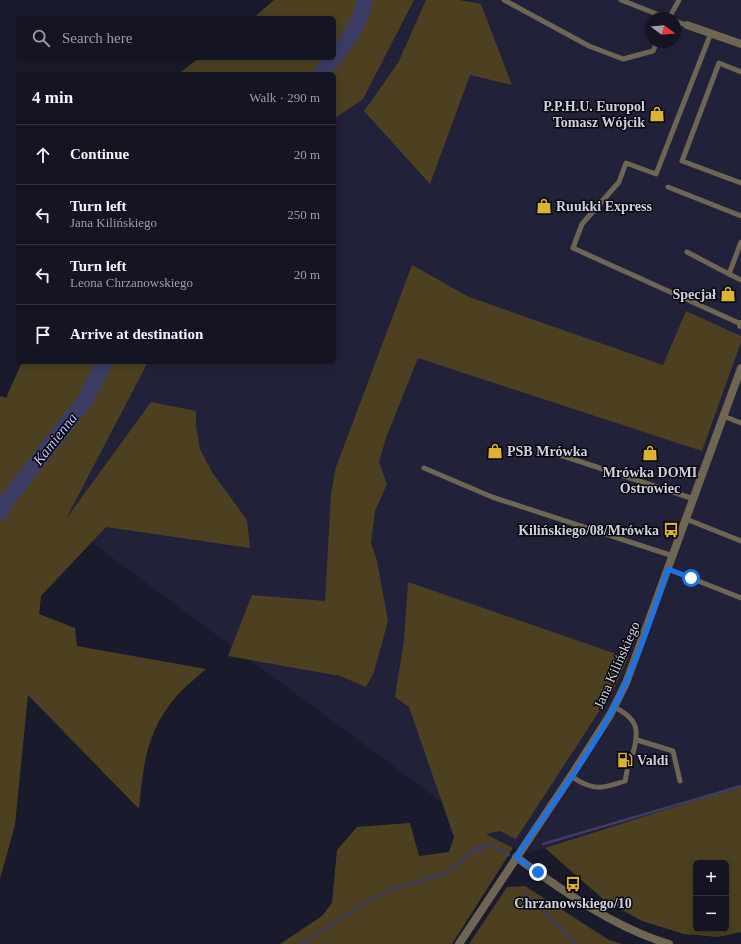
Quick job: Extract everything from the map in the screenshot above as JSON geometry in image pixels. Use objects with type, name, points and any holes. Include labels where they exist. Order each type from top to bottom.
[{"type":"street","points":[[687,25],[741,44]]},
{"type":"street","name":"Jana Kilińskiego","points":[[459,944],[571,776],[614,707],[636,660],[741,368]]},
{"type":"street","points":[[516,857],[617,924],[637,933],[669,944]]},
{"type":"lane","points":[[504,0],[589,46],[623,59],[653,51],[654,48]]},
{"type":"lane","points":[[621,0],[652,12]]},
{"type":"lane","points":[[672,12],[679,0]]},
{"type":"lane","points":[[681,23],[687,25]]},
{"type":"lane","points":[[711,33],[656,174],[626,163],[619,182],[582,224],[573,248],[741,325]]},
{"type":"lane","points":[[741,72],[719,63],[682,161],[741,183]]},
{"type":"lane","points":[[668,187],[741,216]]},
{"type":"lane","points":[[729,274],[741,242]]},
{"type":"lane","points":[[687,252],[741,280]]},
{"type":"lane","points":[[723,416],[741,423]]},
{"type":"lane","points":[[557,454],[694,499]]},
{"type":"lane","points":[[424,468],[492,498],[673,556]]},
{"type":"lane","points":[[686,520],[741,541]]},
{"type":"lane","points":[[668,569],[741,598]]},
{"type":"lane","points":[[614,707],[629,715],[638,740],[633,753]]},
{"type":"lane","points":[[638,740],[673,751],[680,781]]},
{"type":"lane","points":[[571,776],[578,781],[602,788],[624,781],[627,771]]},
{"type":"shaded area","points":[[274,0],[414,0],[363,99],[336,118],[336,72],[181,72],[196,60],[336,60],[336,16],[255,16]]},
{"type":"shaded area","points":[[414,0],[741,0],[741,790],[528,853],[513,848],[485,834],[64,522],[147,364],[336,364],[336,118],[363,99]]},
{"type":"shaded area","points":[[426,0],[459,0],[481,4],[512,85],[470,75],[430,184],[364,111],[398,63]]},
{"type":"shaded area","points":[[412,265],[469,297],[663,365],[686,311],[741,336],[741,342],[702,451],[418,358],[386,438],[379,462],[387,484],[375,511],[371,543],[377,561],[388,621],[374,672],[366,687],[340,676],[228,656],[252,595],[325,601],[331,494],[336,467]]},
{"type":"shaded area","points":[[21,364],[147,364],[66,519],[151,402],[196,411],[196,426],[200,449],[212,472],[247,520],[250,548],[106,527],[41,596],[39,614],[75,628],[77,646],[206,669],[185,687],[174,699],[157,725],[144,765],[139,809],[28,695],[15,825],[0,879],[0,396],[6,398]]},
{"type":"shaded area","points":[[408,582],[628,658],[613,690],[516,839],[500,831],[486,834],[513,848],[452,944],[280,944],[322,916],[332,903],[337,850],[357,827],[410,823],[419,856],[449,852],[454,837],[409,707],[395,697],[404,640]]},
{"type":"shaded area","points":[[741,786],[741,932],[718,937],[684,934],[642,921],[604,900],[545,848]]},
{"type":"shaded area","points":[[525,886],[609,940],[622,944],[469,944],[507,887]]},
{"type":"waterway","name":"Kamienna","points":[[336,55],[353,31],[365,0]]},
{"type":"waterway","name":"Kamienna","points":[[322,72],[332,60]]},
{"type":"waterway","name":"Kamienna","points":[[0,513],[7,500],[86,399],[104,364]]},
{"type":"waterway","points":[[543,844],[741,786]]},
{"type":"waterway","points":[[476,848],[490,844],[509,855]]},
{"type":"waterway","points":[[301,944],[372,899],[392,889],[444,874],[476,848],[483,852]]},
{"type":"waterway","points":[[524,892],[577,944]]},
{"type":"place","name":"P.P.H.U. Europol Tomasz Wójcik","points":[[657,114]]},
{"type":"place","name":"Ruukki Express","points":[[544,206]]},
{"type":"place","name":"Specjał","points":[[728,294]]},
{"type":"place","name":"PSB Mrówka","points":[[495,451]]},
{"type":"place","name":"Mrówka DOMI Ostrowiec","points":[[650,453]]},
{"type":"place","name":"Kilińskiego/08/Mrówka","points":[[671,530]]},
{"type":"place","name":"Valdi","points":[[625,760]]},
{"type":"place","name":"Chrzanowskiego/10","points":[[573,884]]},
{"type":"route","points":[[538,872],[516,857],[610,715],[626,684],[636,660],[668,569],[691,578]]}]
